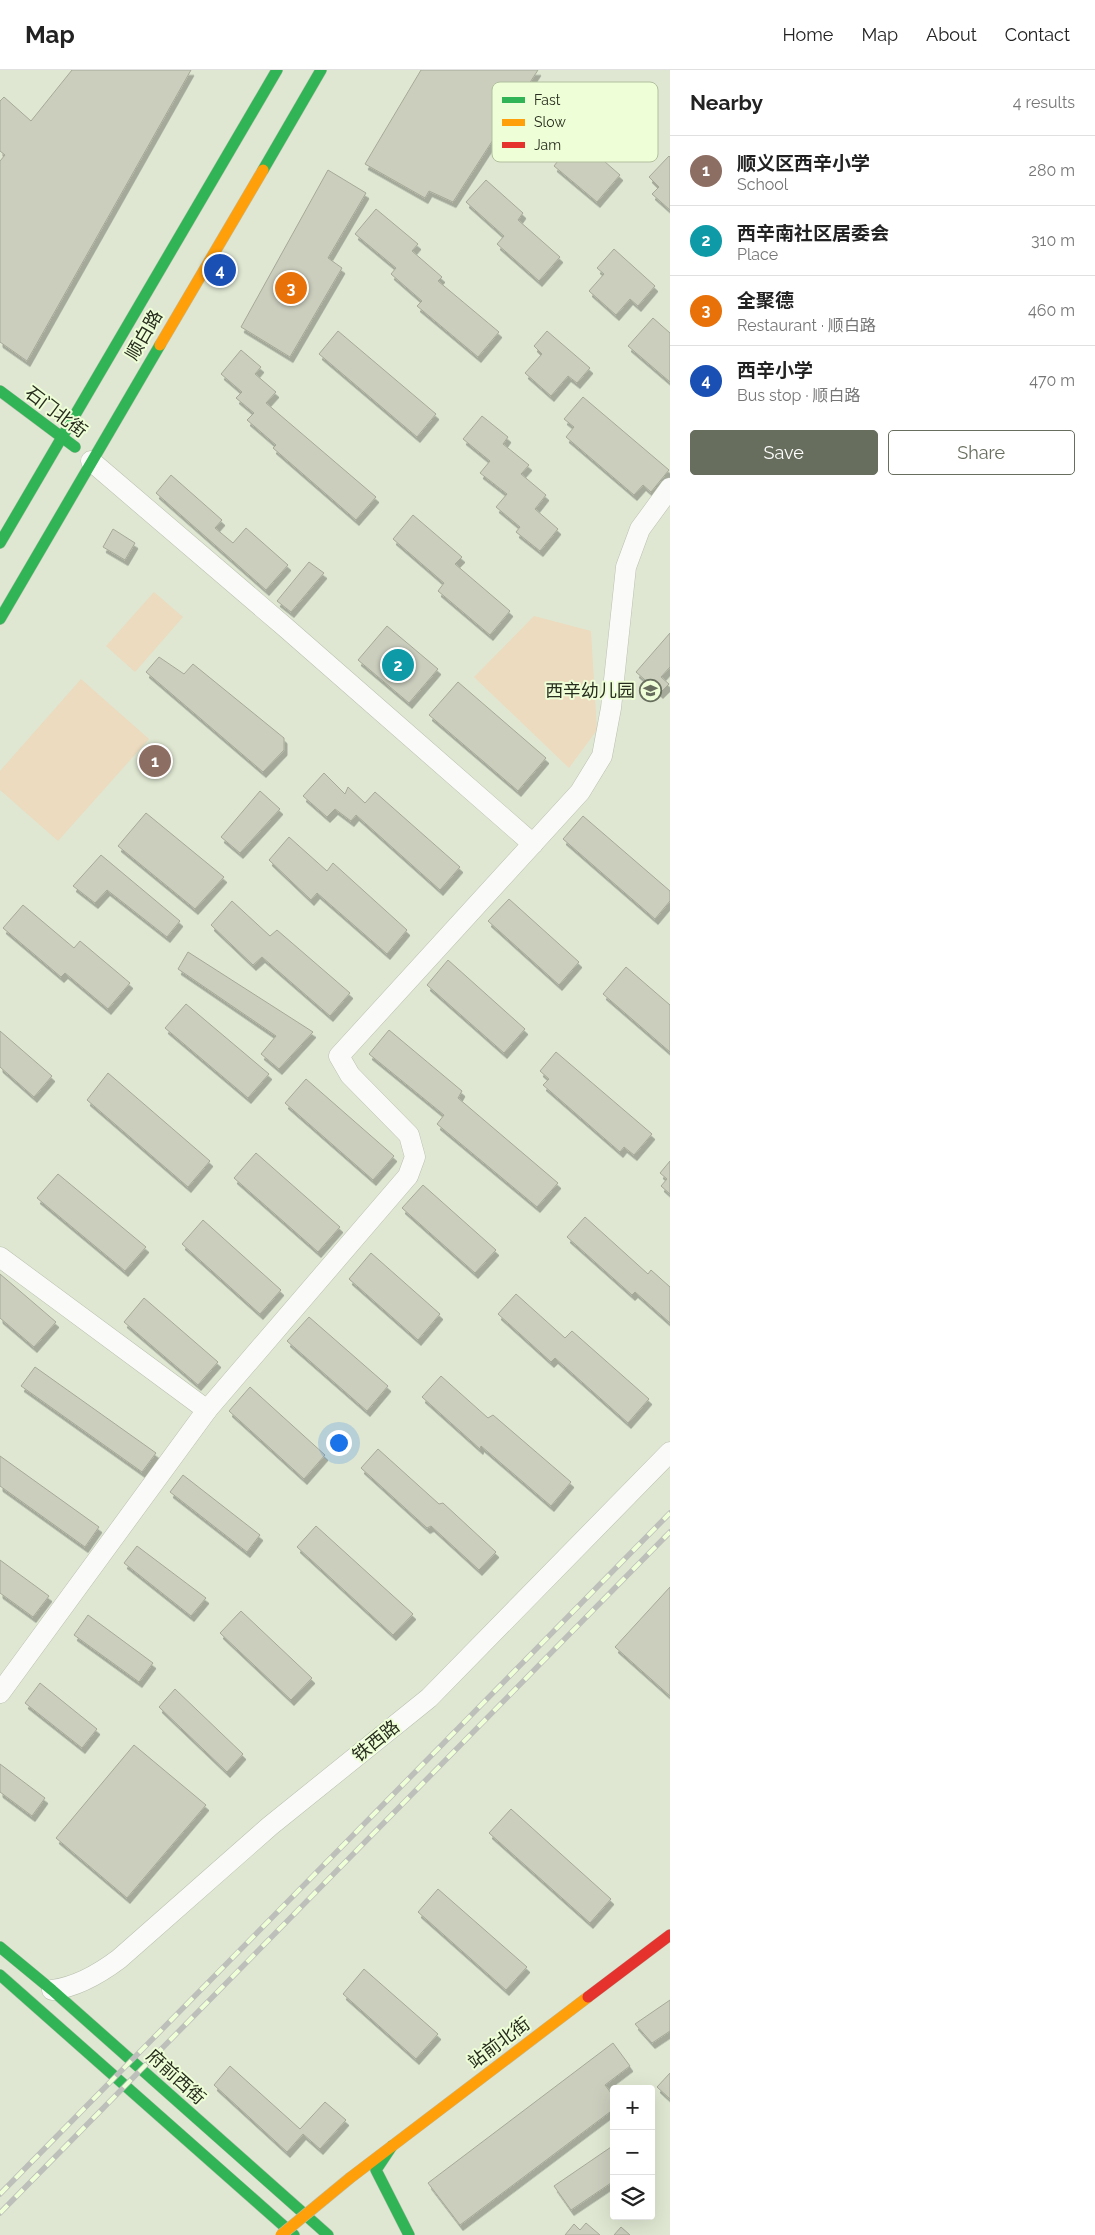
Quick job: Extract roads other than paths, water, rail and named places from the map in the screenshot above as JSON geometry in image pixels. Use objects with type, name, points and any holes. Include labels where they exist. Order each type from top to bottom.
[{"type":"main road","name":"顺白路","points":[[0,543],[277,70]]},
{"type":"main road","name":"顺白路","points":[[0,619],[321,70]]},
{"type":"main road","name":"石门北街","points":[[0,391],[62,436],[91,461]]},
{"type":"main road","name":"站前北街","points":[[282,2235],[350,2178],[670,1935]]},
{"type":"main road","name":"府前西街","points":[[0,1947],[52,1990],[328,2235]]},
{"type":"main road","points":[[0,1975],[294,2235]]},
{"type":"main road","points":[[392,2146],[376,2170],[409,2235]]},
{"type":"street","points":[[91,461],[278,621],[533,844]]},
{"type":"street","points":[[0,1693],[207,1410],[408,1176],[415,1157],[409,1134],[350,1075],[339,1056],[580,792],[602,756],[611,708],[626,567],[640,529],[670,488]]},
{"type":"street","points":[[0,1258],[207,1410]]},
{"type":"street","name":"铁西路","points":[[52,1990],[80,1983],[120,1960],[270,1826],[429,1698],[670,1452]]},
{"type":"railway","points":[[0,2194],[670,1513]]},
{"type":"railway","points":[[0,2213],[670,1532]]},
{"type":"place","name":"西辛小学","points":[[220,270]]},
{"type":"place","name":"全聚德","points":[[291,288]]},
{"type":"place","name":"西辛南社区居委会","points":[[398,665]]},
{"type":"place","name":"西辛幼儿园","points":[[651,691]]},
{"type":"place","name":"顺义区西辛小学","points":[[155,761]]}]
